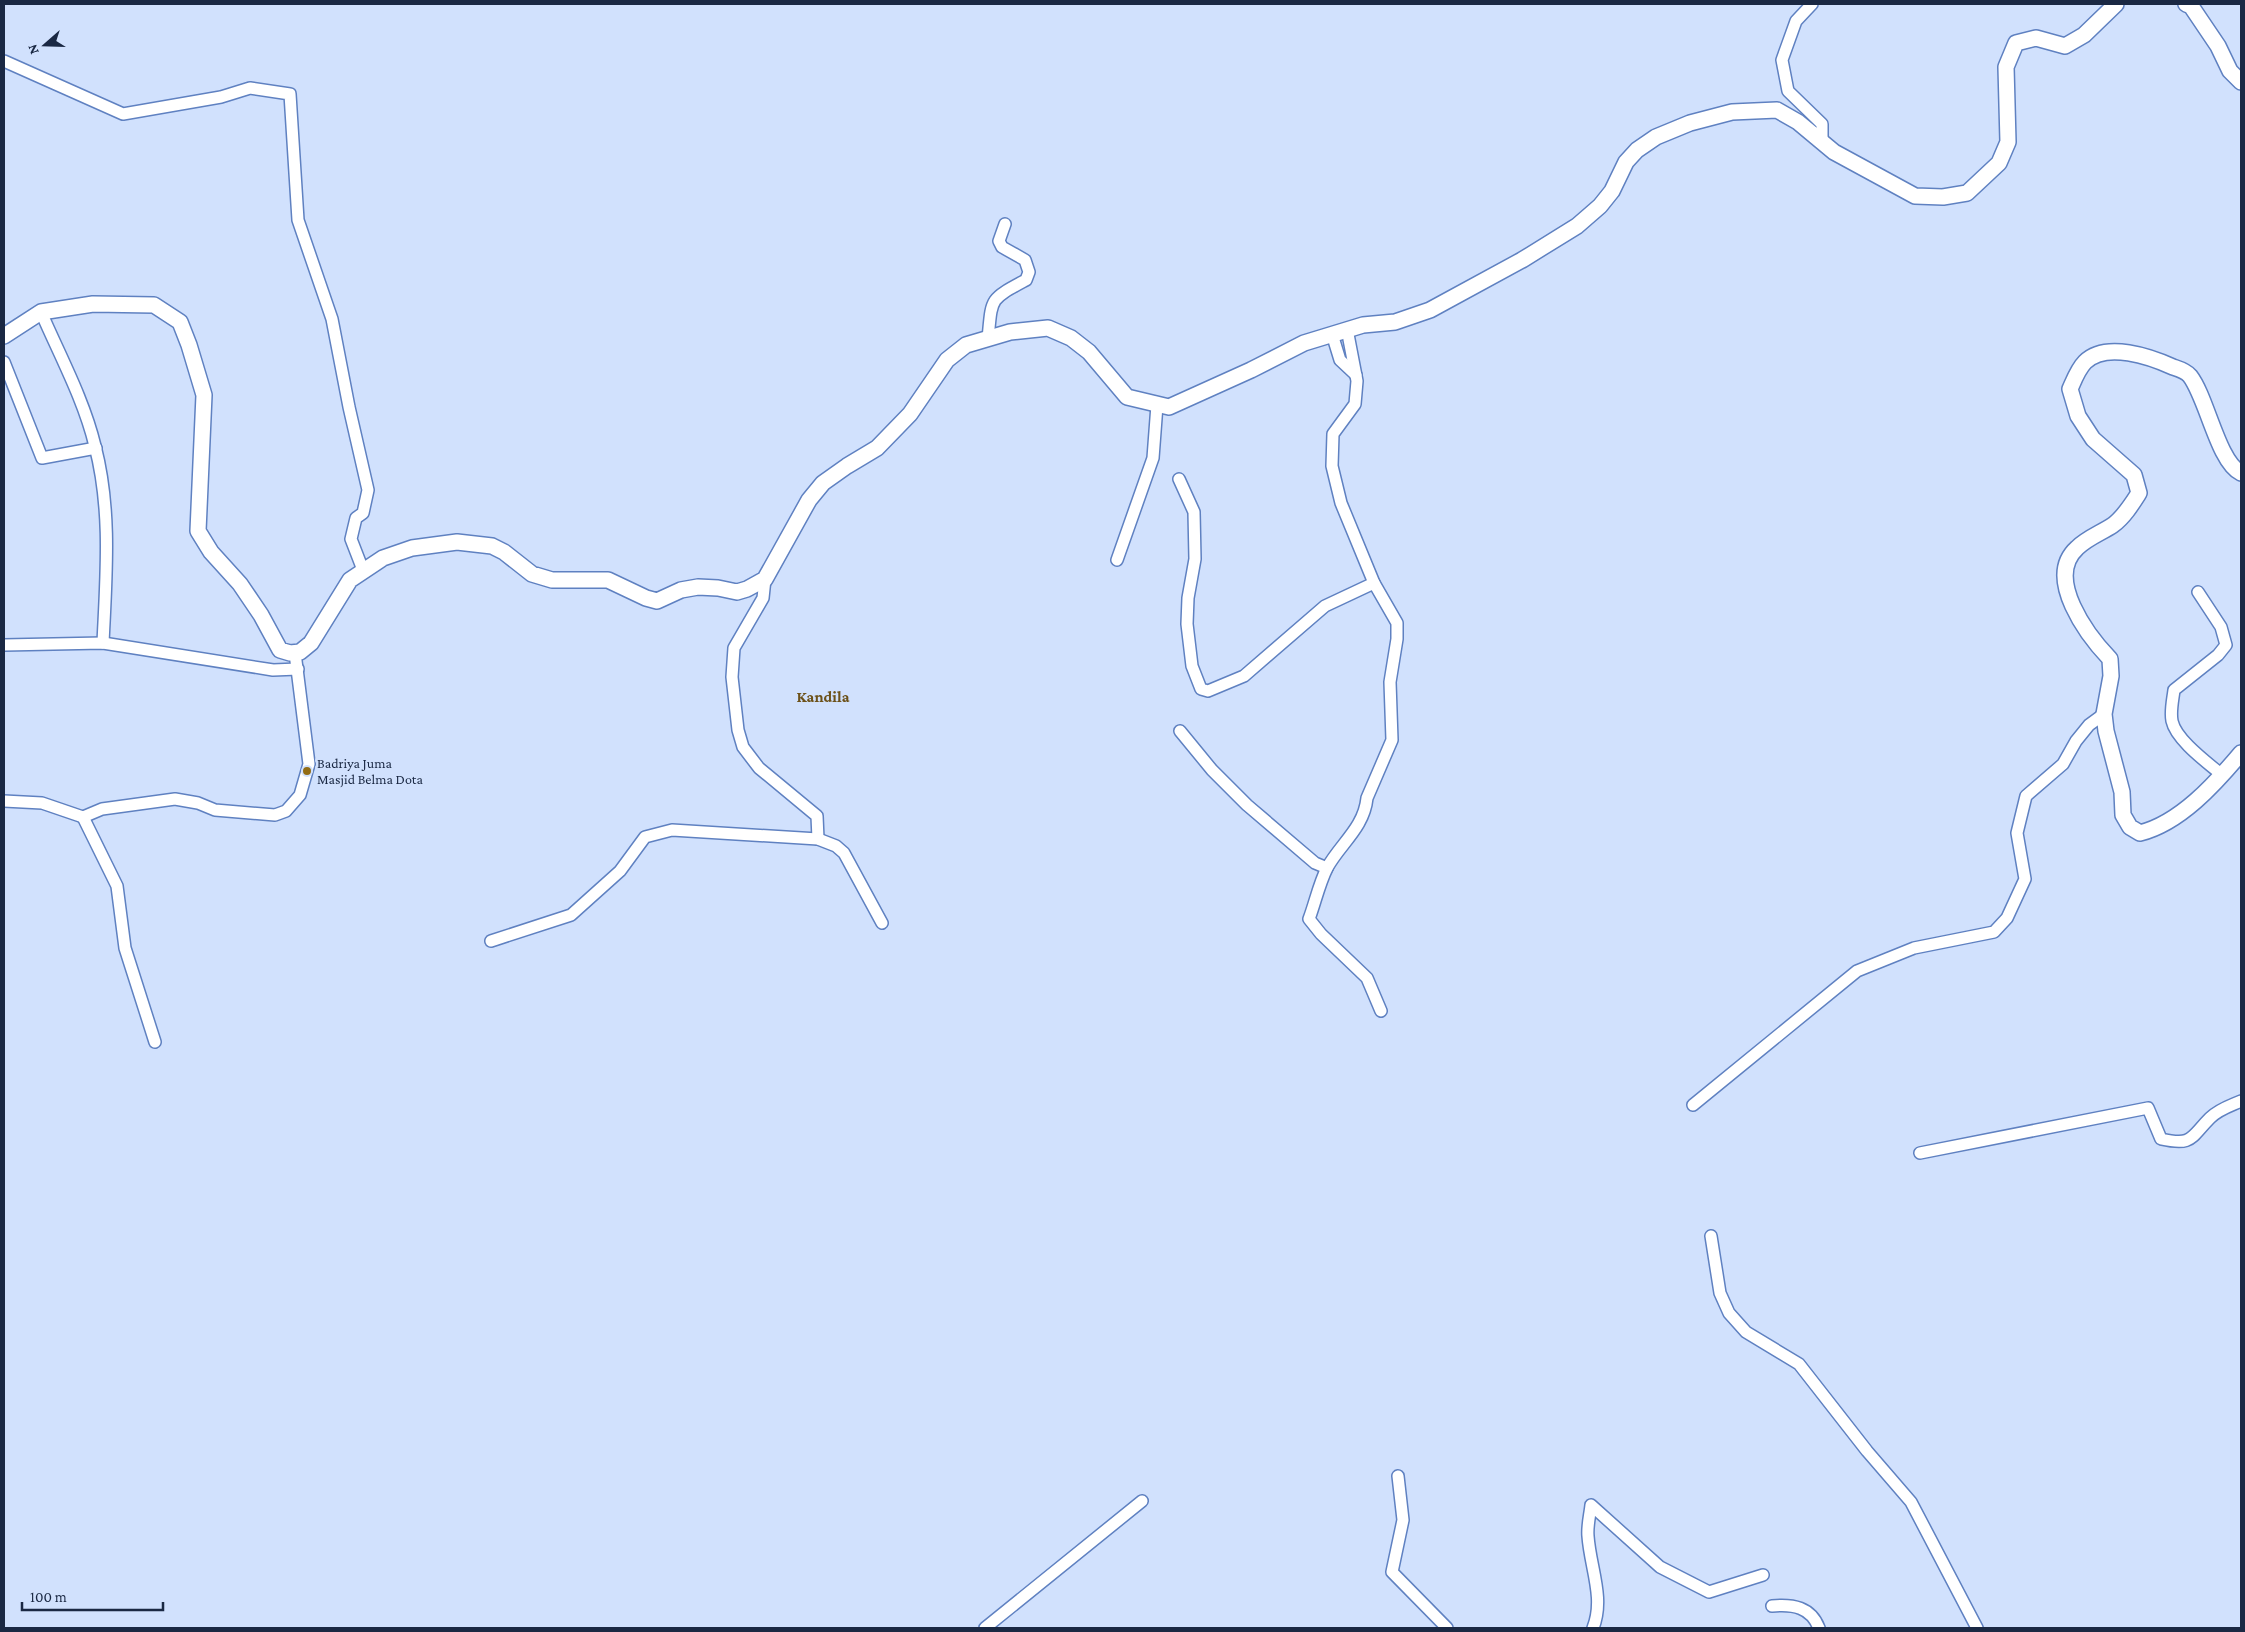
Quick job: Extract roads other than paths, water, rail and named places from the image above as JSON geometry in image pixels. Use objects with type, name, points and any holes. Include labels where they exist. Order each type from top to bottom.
[{"type":"main road","points":[[4,336],[41,312],[93,304],[140,303],[154,305],[180,322],[204,395],[198,531],[211,552],[240,584],[261,615],[280,650],[295,652],[311,643],[350,580],[363,570],[383,558],[412,548],[457,542],[492,546],[504,552],[532,574],[552,580],[608,580],[646,598],[657,601],[681,590],[698,587],[718,588],[737,592],[765,579],[809,500],[823,483],[877,448],[910,414],[947,360],[966,345],[1010,332],[1048,328],[1071,338],[1090,352],[1127,397],[1169,407],[1187,401],[1304,343],[1362,325],[1395,322],[1430,310],[1522,260],[1577,226],[1600,206],[1612,191],[1626,162],[1637,150],[1656,137],[1690,123],[1732,112],[1777,110],[1798,122],[1834,152],[1915,196],[1942,196],[1967,193],[1999,163],[2008,142],[2006,67],[2016,43],[2036,38],[2065,46],[2084,35],[2116,4]]},
{"type":"main road","points":[[2186,4],[2191,6],[2218,46],[2230,71],[2241,82]]},
{"type":"main road","points":[[2241,473],[2232,468],[2212,426],[2200,392],[2188,374],[2154,358],[2121,351],[2104,354],[2086,361],[2076,376],[2070,389],[2078,416],[2093,439],[2134,475],[2139,493],[2128,510],[2114,525],[2075,548],[2068,562],[2066,576],[2067,590],[2076,612],[2093,641],[2110,659],[2111,676],[2104,714],[2106,730],[2122,792],[2123,814],[2130,827],[2140,833],[2156,829],[2211,789],[2241,753]]},
{"type":"street","points":[[1812,4],[1796,21],[1782,60],[1788,91],[1822,124],[1822,142]]},
{"type":"street","points":[[4,61],[122,114],[221,97],[250,88],[290,94],[298,220],[332,318],[349,407],[368,490],[363,513],[356,518],[351,539],[363,570]]},
{"type":"street","points":[[988,338],[991,308],[996,296],[1026,280],[1029,272],[1025,260],[1002,247],[999,241],[1005,224]]},
{"type":"street","points":[[41,312],[87,418],[96,448],[108,529],[103,643]]},
{"type":"street","points":[[1340,332],[1356,375],[1355,404],[1333,434],[1332,466],[1341,502],[1374,583],[1397,622],[1397,639],[1390,682],[1392,740],[1367,798],[1366,808],[1358,826],[1327,868],[1309,919],[1321,934],[1367,978],[1381,1011]]},
{"type":"street","points":[[4,362],[42,458],[96,448]]},
{"type":"street","points":[[1117,560],[1153,458],[1157,405]]},
{"type":"street","points":[[1179,479],[1194,512],[1195,559],[1188,598],[1187,624],[1192,666],[1201,688],[1208,691],[1244,676],[1325,606],[1374,583]]},
{"type":"street","points":[[765,579],[763,598],[734,648],[732,677],[738,730],[743,747],[759,768],[818,816],[818,838]]},
{"type":"street","points":[[2198,592],[2221,627],[2226,645],[2218,655],[2174,690],[2172,722],[2178,734],[2196,753],[2222,775]]},
{"type":"street","points":[[4,644],[103,643],[274,670],[298,669]]},
{"type":"street","points":[[4,801],[42,803],[83,817],[102,809],[175,799],[198,802],[214,810],[275,815],[286,811],[300,795],[309,764],[295,652]]},
{"type":"street","points":[[1693,1105],[1858,971],[1914,948],[1994,932],[2007,918],[2025,879],[2017,833],[2026,796],[2063,764],[2076,741],[2089,725],[2104,714]]},
{"type":"street","points":[[1180,731],[1212,770],[1247,805],[1315,863],[1327,868]]},
{"type":"street","points":[[83,817],[116,886],[125,948],[155,1042]]},
{"type":"street","points":[[491,941],[571,915],[620,871],[645,837],[672,830],[818,838],[836,846],[844,853],[882,923]]},
{"type":"street","points":[[1920,1153],[2148,1108],[2161,1139],[2178,1142],[2193,1138],[2210,1118],[2224,1108],[2241,1101]]},
{"type":"street","points":[[1711,1236],[1720,1293],[1728,1313],[1746,1332],[1799,1364],[1867,1451],[1911,1502],[1976,1628]]},
{"type":"street","points":[[1398,1476],[1404,1520],[1392,1572],[1447,1628]]},
{"type":"street","points":[[985,1628],[1142,1501]]},
{"type":"street","points":[[1593,1628],[1597,1618],[1596,1578],[1588,1536],[1591,1505],[1660,1567],[1709,1592],[1763,1575]]},
{"type":"street","points":[[1772,1606],[1788,1604],[1801,1608],[1812,1615],[1819,1628]]},
{"type":"place","name":"Badriya Juma Masjid Belma Dota","points":[[307,771]]},
{"type":"district","name":"Kandila","points":[[823,696]]}]
